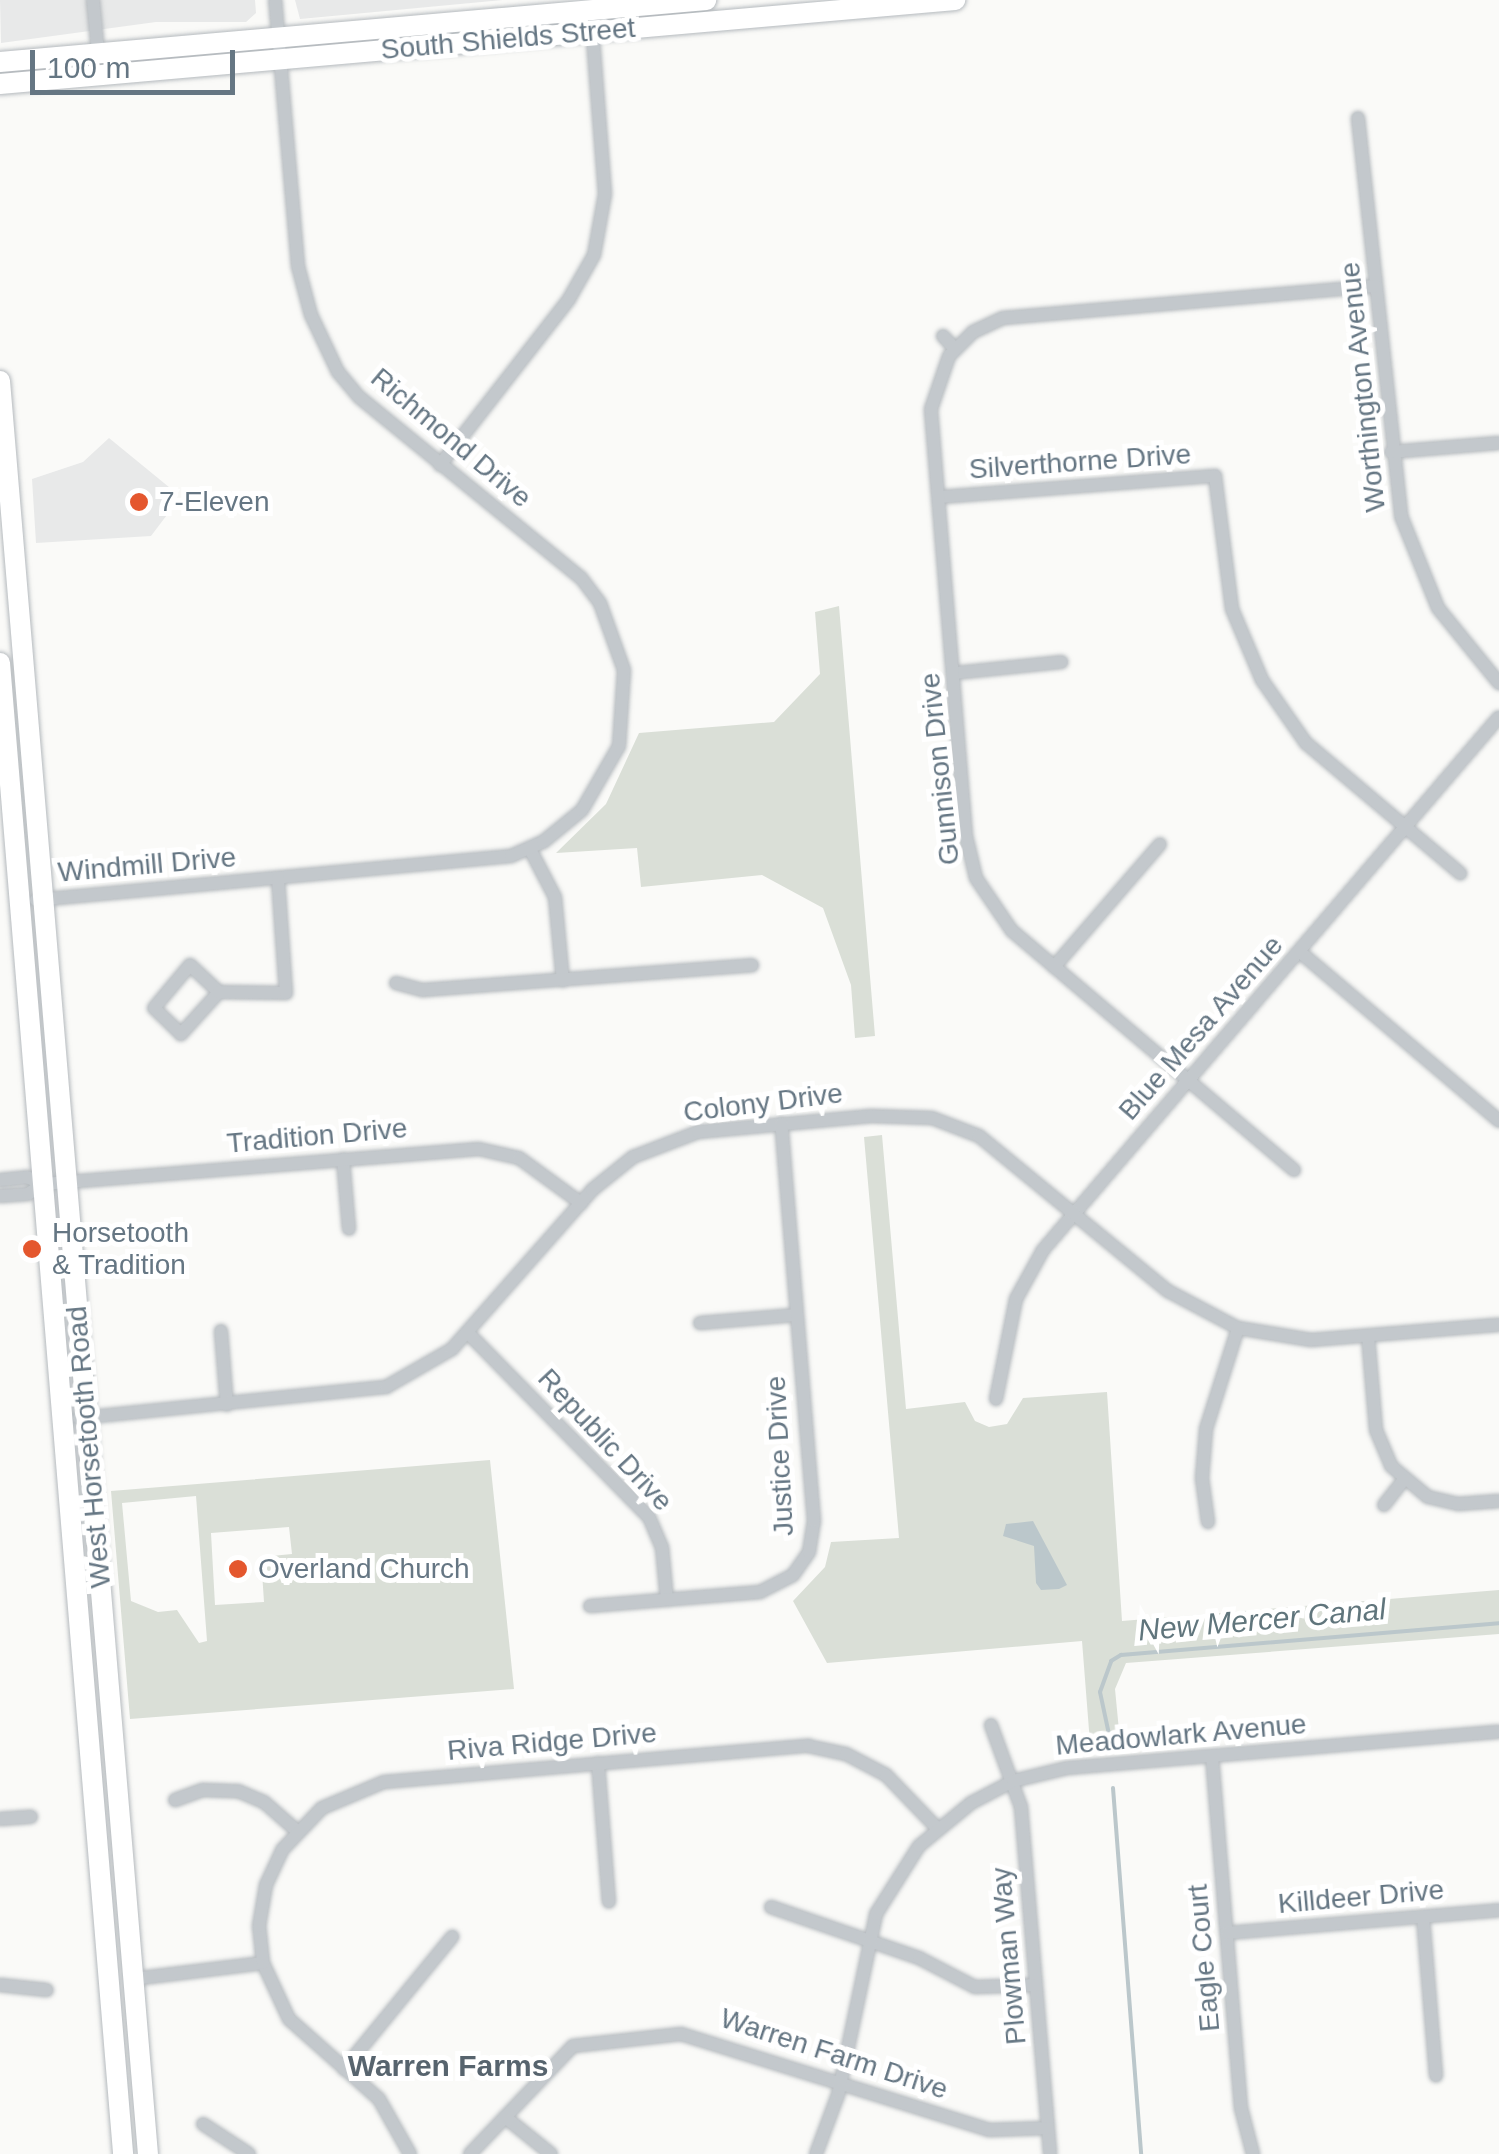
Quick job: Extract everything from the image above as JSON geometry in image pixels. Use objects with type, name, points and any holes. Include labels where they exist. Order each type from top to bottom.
[{"type":"main road","name":"South Shields Street","points":[[592,21],[706,0]]},
{"type":"main road","name":"South Shields Street","points":[[0,84],[279,48],[592,21],[955,0]]},
{"type":"main road","name":"South Shields Street","points":[[0,62],[98,52],[279,48]]},
{"type":"main road","name":"West Horsetooth Road","points":[[0,381],[148,2154]]},
{"type":"main road","name":"West Horsetooth Road","points":[[0,663],[123,2154]]},
{"type":"street","points":[[93,0],[98,52]]},
{"type":"street","name":"Richmond Drive","points":[[275,0],[298,266],[311,315],[338,372],[359,397],[582,578],[619,644],[626,704],[610,768],[582,810],[530,849]]},
{"type":"street","points":[[440,465],[566,303],[594,255],[605,194],[592,21]]},
{"type":"street","name":"Worthington Avenue","points":[[1358,118],[1391,452],[1401,516],[1422,577],[1454,632],[1499,683]]},
{"type":"street","points":[[942,336],[955,348],[984,325],[1016,316],[1376,286]]},
{"type":"street","name":"Gunnison Drive","points":[[955,348],[939,373],[931,409],[966,836],[976,878],[998,915],[1054,967],[1294,1170]]},
{"type":"street","points":[[1391,452],[1499,442]]},
{"type":"street","name":"Silverthorne Drive","points":[[940,497],[1215,476],[1232,608],[1262,680],[1306,743],[1460,873]]},
{"type":"street","points":[[955,672],[1060,662]]},
{"type":"street","name":"Blue Mesa Avenue","points":[[996,1398],[1016,1299],[1043,1250],[1499,717]]},
{"type":"street","points":[[1054,967],[1160,844]]},
{"type":"street","points":[[530,849],[554,897],[563,980]]},
{"type":"street","name":"Windmill Drive","points":[[20,900],[485,862],[530,849]]},
{"type":"street","name":"Windmill Drive","points":[[219,992],[181,1034],[154,1008],[190,965],[219,992],[286,993],[278,878]]},
{"type":"street","points":[[1300,952],[1499,1121]]},
{"type":"street","points":[[396,983],[422,990],[752,964]]},
{"type":"street","name":"Colony Drive","points":[[62,1419],[386,1387],[437,1361],[468,1333],[609,1174],[663,1142],[781,1123],[905,1114],[958,1126],[1002,1151],[1168,1291],[1238,1328],[1284,1339],[1499,1325]]},
{"type":"street","name":"Justice Drive","points":[[590,1606],[770,1589],[793,1574],[809,1552],[814,1521],[781,1123]]},
{"type":"street","name":"Tradition Drive","points":[[0,1180],[27,1178],[43,1184],[343,1159],[500,1152],[538,1168],[581,1202]]},
{"type":"street","points":[[343,1159],[349,1229]]},
{"type":"street","name":"Tradition Drive","points":[[0,1196],[28,1194],[43,1184]]},
{"type":"street","points":[[700,1323],[796,1315]]},
{"type":"street","points":[[1208,1522],[1202,1478],[1206,1429],[1238,1328]]},
{"type":"street","points":[[220,1331],[226,1405]]},
{"type":"street","name":"Republic Drive","points":[[468,1333],[649,1518],[662,1547],[667,1600]]},
{"type":"street","points":[[1368,1336],[1376,1430],[1403,1481],[1446,1502],[1499,1501]]},
{"type":"street","points":[[1384,1504],[1403,1481]]},
{"type":"street","name":"Plowman Way","points":[[991,1725],[1014,1781],[1050,2154]]},
{"type":"street","name":"Meadowlark Avenue","points":[[816,2154],[840,2084],[867,1939],[896,1879],[938,1828],[1014,1781],[1067,1768],[1499,1732]]},
{"type":"street","name":"Riva Ridge Drive","points":[[410,2154],[392,2116],[289,2020],[263,1963],[259,1926],[266,1885],[296,1831],[342,1796],[384,1782],[790,1746],[828,1749],[886,1775],[938,1828]]},
{"type":"street","name":"Eagle Court","points":[[1212,1756],[1241,2108],[1253,2154]]},
{"type":"street","points":[[598,1763],[609,1902]]},
{"type":"street","points":[[175,1800],[203,1790],[238,1792],[264,1802],[296,1831]]},
{"type":"street","points":[[0,1820],[31,1817]]},
{"type":"street","points":[[771,1907],[867,1939],[975,1987],[1036,1985]]},
{"type":"street","name":"Killdeer Drive","points":[[1227,1933],[1499,1910]]},
{"type":"street","points":[[1423,1917],[1436,2075]]},
{"type":"street","points":[[344,2069],[452,1937]]},
{"type":"street","points":[[133,1979],[263,1963]]},
{"type":"street","points":[[0,1985],[48,1990]]},
{"type":"street","name":"Warren Farm Drive","points":[[470,2154],[552,2061],[586,2042],[698,2036],[988,2130],[1048,2128]]},
{"type":"street","points":[[505,2118],[551,2154]]},
{"type":"street","points":[[203,2124],[249,2154]]},
{"type":"shaded area","points":[[0,0],[255,0],[256,13],[246,22],[156,22],[1,43]]},
{"type":"shaded area","points":[[295,0],[503,0],[300,19]]},
{"type":"shaded area","points":[[109,438],[175,492],[173,507],[151,536],[36,543],[32,479],[83,462]]},
{"type":"shaded area","points":[[839,606],[875,1036],[855,1038],[851,985],[823,908],[762,875],[641,887],[637,848],[556,853],[606,804],[639,733],[774,722],[820,674],[815,612]]},
{"type":"shaded area","points":[[882,1135],[906,1409],[965,1402],[975,1421],[989,1427],[1007,1424],[1023,1398],[1107,1392],[1122,1621],[1499,1590],[1499,1634],[1126,1663],[1115,1689],[1120,1741],[1090,1743],[1082,1641],[827,1663],[793,1601],[825,1567],[831,1542],[899,1538],[864,1137]]},
{"type":"shaded area","points":[[490,1460],[514,1689],[130,1719],[111,1491]],"holes":[[[196,1496],[207,1641],[199,1643],[177,1610],[158,1612],[131,1601],[122,1503]],[[289,1527],[292,1554],[261,1557],[264,1602],[215,1605],[211,1533]]]},
{"type":"shaded area","points":[[1033,1521],[1067,1585],[1059,1589],[1041,1590],[1036,1583],[1034,1546],[1003,1536],[1006,1524]]},
{"type":"waterway","name":"New Mercer Canal","points":[[1110,1739],[1100,1692],[1111,1661],[1121,1655],[1499,1623]]},
{"type":"waterway","name":"New Mercer Canal","points":[[1113,1788],[1141,2154]]},
{"type":"place","name":"7-Eleven","points":[[139,502]]},
{"type":"place","name":"Horsetooth & Tradition","points":[[32,1249]]},
{"type":"place","name":"Overland Church","points":[[238,1569]]},
{"type":"district","name":"Warren Farms","points":[[448,2066]]}]
